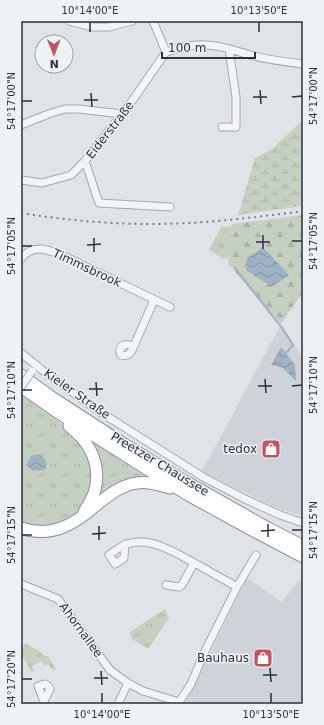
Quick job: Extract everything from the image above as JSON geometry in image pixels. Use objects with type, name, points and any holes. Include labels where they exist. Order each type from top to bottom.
[{"type":"highway","name":"Preetzer Chaussee","points":[[21,375],[50,396],[110,435],[183,480],[303,546]]},
{"type":"highway","name":"Preetzer Chaussee","points":[[21,387],[60,414],[188,495],[303,557]]},
{"type":"highway","points":[[60,414],[81,437],[89,448],[95,462],[97,477],[95,490],[89,504],[81,516]]},
{"type":"highway","points":[[21,528],[41,532],[56,530],[72,523],[116,490],[135,483],[149,482],[188,495]]},
{"type":"street","points":[[69,21],[92,27],[110,28],[132,21]]},
{"type":"street","points":[[153,21],[166,52],[188,46],[216,46],[276,61],[303,64]]},
{"type":"street","points":[[222,127],[236,127],[236,96],[229,49]]},
{"type":"street","name":"Eiderstraße","points":[[166,52],[140,90],[85,161],[99,203],[170,207]]},
{"type":"street","points":[[21,125],[65,109],[79,109],[122,114]]},
{"type":"street","points":[[21,180],[42,182],[71,175],[85,161]]},
{"type":"street","name":"Timmsbrook","points":[[21,259],[31,250],[39,248],[46,249],[170,307]]},
{"type":"street","points":[[134,346],[154,300]]},
{"type":"street","name":"Kieler Straße","points":[[21,353],[34,368],[203,477],[245,499],[280,515],[303,523]]},
{"type":"street","points":[[21,387],[34,368]]},
{"type":"street","points":[[125,544],[131,542],[142,542],[166,548],[238,587]]},
{"type":"street","points":[[179,703],[191,684],[205,651],[256,555]]},
{"type":"street","points":[[166,585],[178,587],[182,585],[194,563]]},
{"type":"street","name":"Ahornallee","points":[[21,584],[58,599],[110,670],[128,683],[143,691],[179,703]]},
{"type":"street","points":[[118,704],[128,683]]},
{"type":"shaded area","points":[[281,324],[303,358],[303,516],[276,508],[202,471]]},
{"type":"shaded area","name":"Bauhaus","points":[[247,578],[282,602],[299,580],[303,583],[303,704],[185,704]]},
{"type":"green space","points":[[303,120],[303,206],[238,215],[255,158],[272,149]]},
{"type":"green space","points":[[303,215],[303,292],[281,324],[228,264],[232,224]]},
{"type":"green space","points":[[232,226],[229,258],[223,259],[209,250],[221,227]]},
{"type":"green space","points":[[23,396],[79,438],[90,456],[94,473],[86,503],[72,518],[56,526],[36,527],[21,522],[21,399]]},
{"type":"green space","points":[[87,438],[150,479],[103,497],[95,498]]},
{"type":"green space","points":[[165,609],[169,618],[148,649],[132,639],[130,632]]},
{"type":"green space","points":[[26,644],[41,652],[44,656],[48,656],[56,669],[53,671],[48,664],[44,666],[42,661],[32,666],[34,671],[31,672],[21,653],[24,645]]},
{"type":"water","points":[[263,247],[289,275],[272,287],[246,270],[247,258]]},
{"type":"water","points":[[281,347],[295,365],[296,381],[283,368],[271,365]]},
{"type":"water","points":[[38,454],[45,460],[46,467],[45,470],[33,471],[28,467],[27,462],[31,456]]},
{"type":"waterway","points":[[235,268],[282,328],[293,345],[286,353]]},
{"type":"railway","points":[[21,213],[83,221],[125,224],[167,224],[217,221],[303,211]]},
{"type":"place","name":"tedox","points":[[271,449]]},
{"type":"place","name":"Bauhaus","points":[[263,658]]}]
